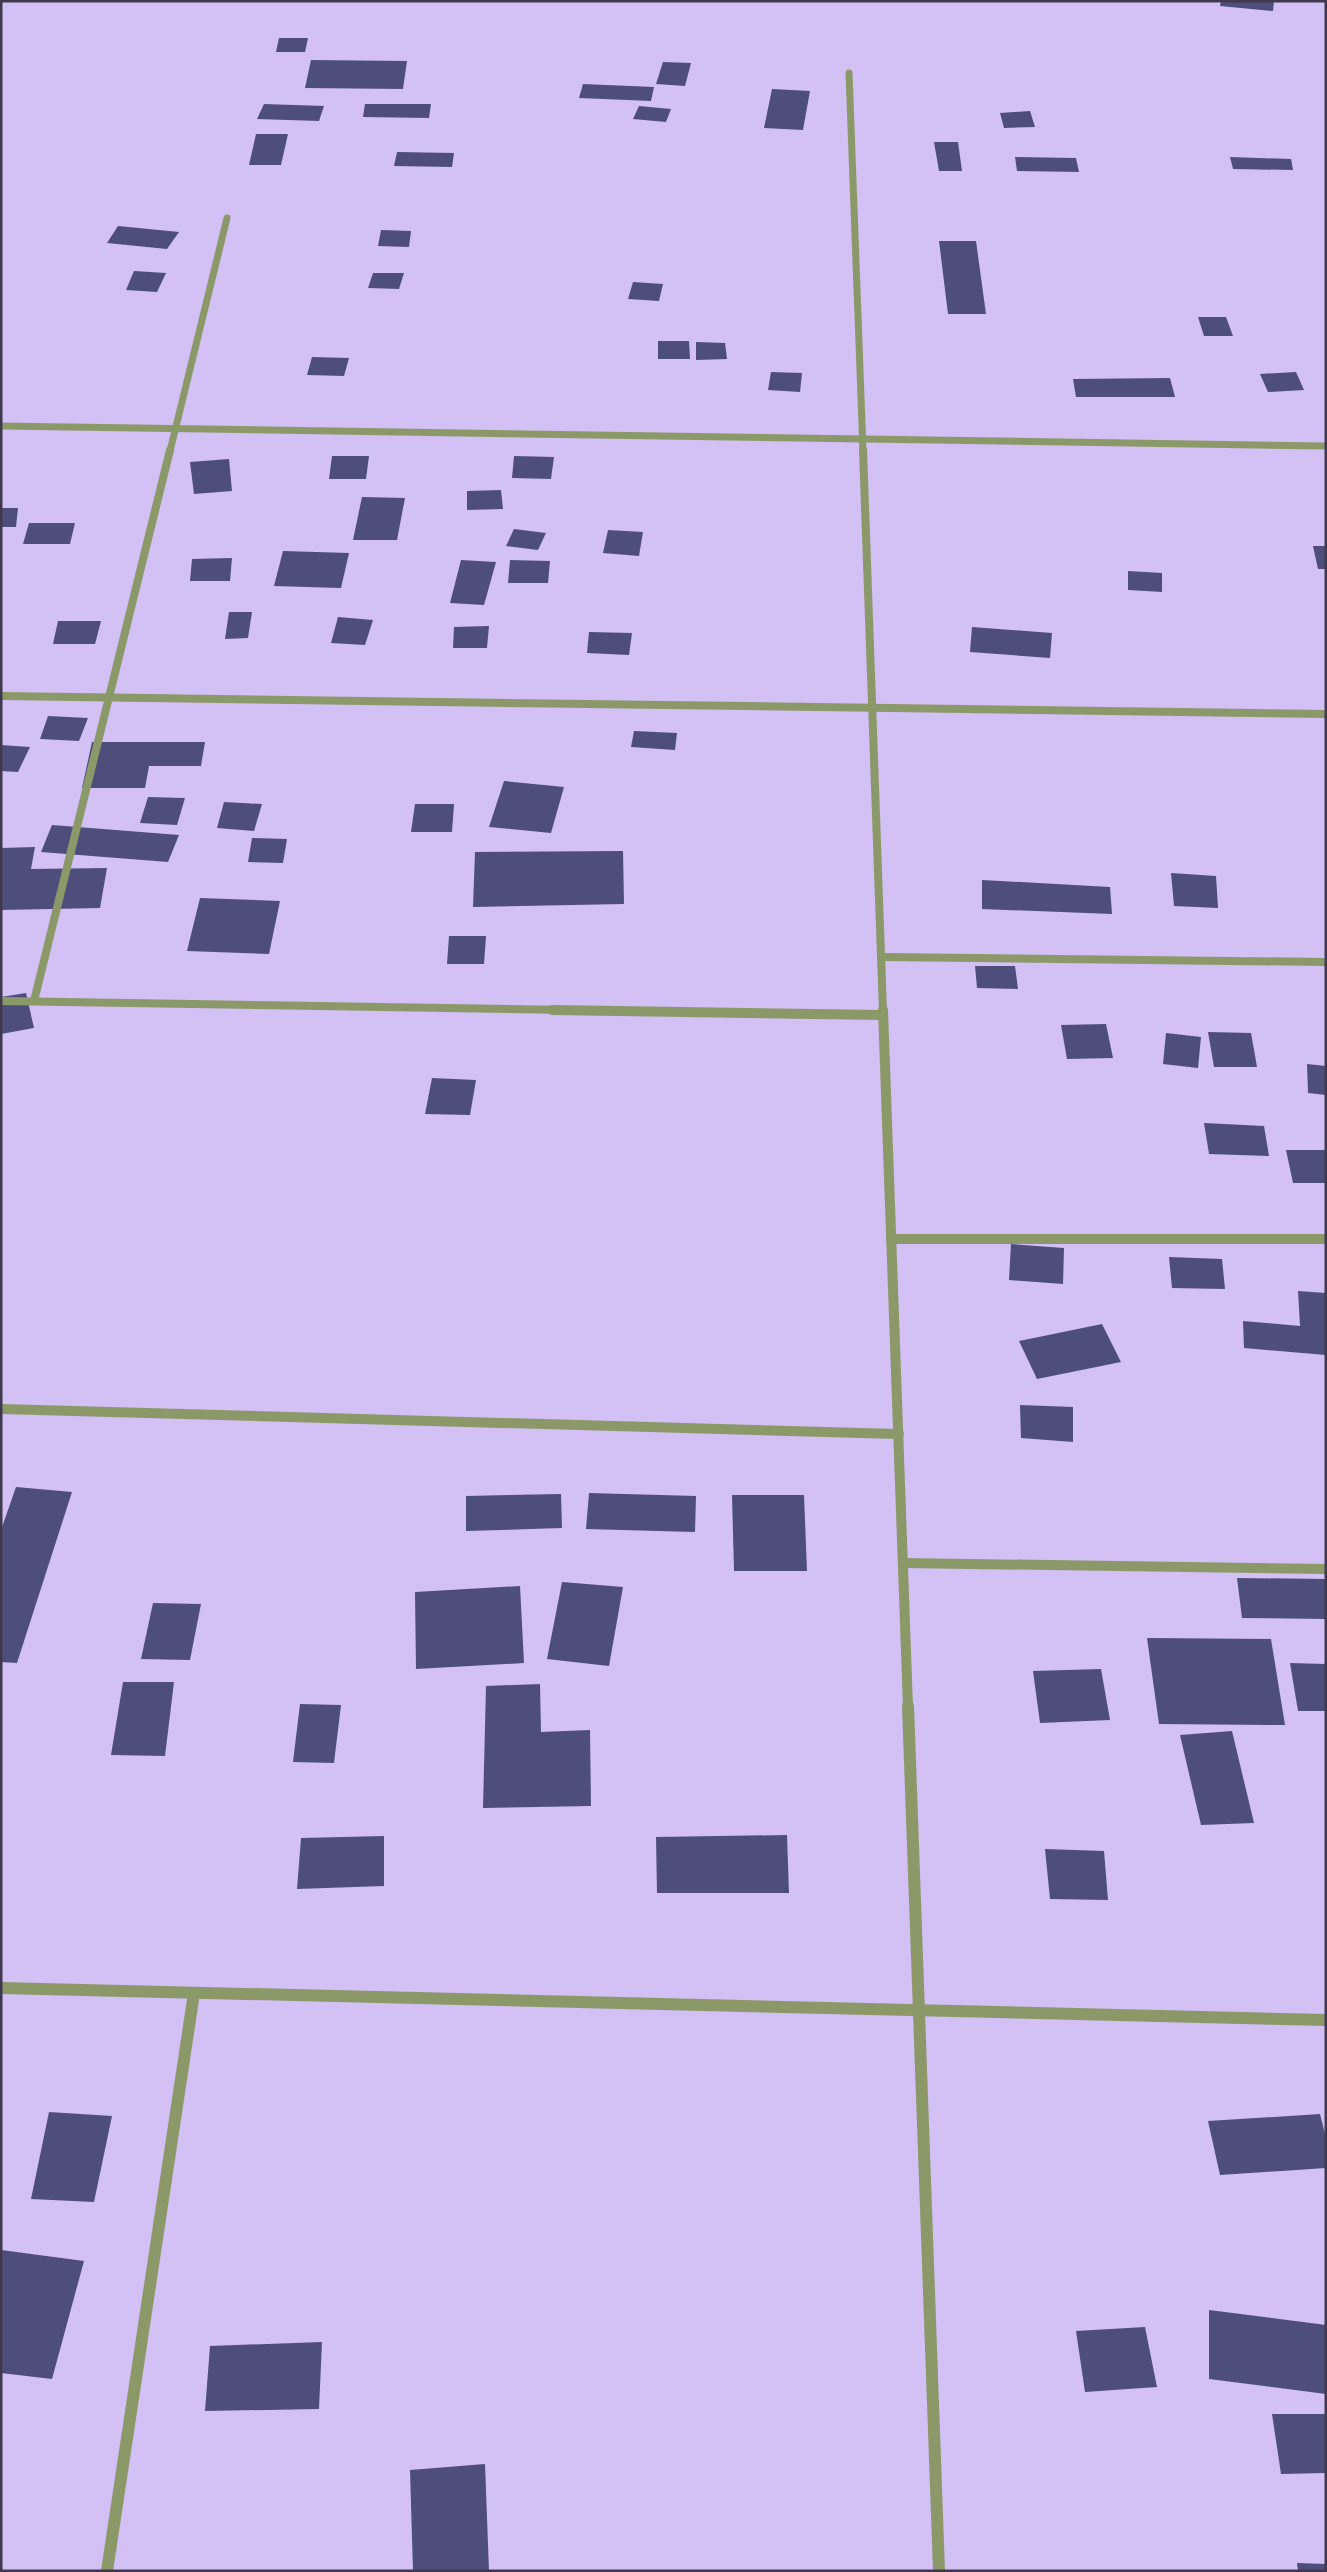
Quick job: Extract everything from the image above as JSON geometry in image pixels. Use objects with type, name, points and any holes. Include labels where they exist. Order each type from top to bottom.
[{"type":"street","points":[[849,73],[939,2571]]},
{"type":"street","points":[[34,1001],[227,218]]},
{"type":"street","points":[[1,426],[1326,446]]},
{"type":"street","points":[[1,696],[1326,714]]},
{"type":"street","points":[[881,957],[1326,962]]},
{"type":"street","points":[[1,1000],[883,1016]]},
{"type":"street","points":[[891,1238],[1326,1239]]},
{"type":"street","points":[[1,1409],[898,1434]]},
{"type":"street","points":[[903,1563],[1326,1569]]},
{"type":"street","points":[[1,1988],[1326,2020]]},
{"type":"street","points":[[107,2571],[194,1993]]},
{"type":"building","points":[[1221,1],[1274,1],[1273,11],[1220,6]]},
{"type":"building","points":[[279,38],[308,38],[305,52],[276,52]]},
{"type":"building","points":[[311,60],[407,61],[403,89],[305,88]]},
{"type":"building","points":[[663,62],[691,63],[685,86],[656,84]]},
{"type":"building","points":[[583,84],[654,87],[651,101],[579,98]]},
{"type":"building","points":[[772,89],[810,91],[803,130],[764,128]]},
{"type":"building","points":[[264,104],[324,106],[319,121],[257,119]]},
{"type":"building","points":[[365,104],[431,104],[429,118],[363,117]]},
{"type":"building","points":[[639,106],[671,109],[666,122],[633,119]]},
{"type":"building","points":[[1030,111],[1035,127],[1004,128],[1000,113]]},
{"type":"building","points":[[256,134],[288,134],[281,165],[249,165]]},
{"type":"building","points":[[934,142],[958,142],[962,171],[939,171]]},
{"type":"building","points":[[397,152],[454,153],[452,167],[394,166]]},
{"type":"building","points":[[1015,157],[1076,158],[1079,172],[1017,171]]},
{"type":"building","points":[[1230,157],[1291,159],[1293,170],[1233,169]]},
{"type":"building","points":[[118,226],[179,232],[167,249],[107,243]]},
{"type":"building","points":[[381,230],[411,231],[409,247],[378,246]]},
{"type":"building","points":[[939,241],[976,241],[986,314],[948,314]]},
{"type":"building","points":[[134,271],[166,273],[157,292],[126,290]]},
{"type":"building","points":[[373,273],[404,273],[399,289],[368,288]]},
{"type":"building","points":[[633,282],[663,284],[659,301],[628,299]]},
{"type":"building","points":[[1198,317],[1226,317],[1233,336],[1204,336]]},
{"type":"building","points":[[658,341],[689,341],[690,359],[658,359]]},
{"type":"building","points":[[696,342],[725,343],[727,359],[696,360]]},
{"type":"building","points":[[312,357],[349,358],[344,376],[307,375]]},
{"type":"building","points":[[771,372],[802,373],[800,392],[768,390]]},
{"type":"building","points":[[1296,372],[1304,390],[1268,392],[1260,374]]},
{"type":"building","points":[[1170,378],[1175,397],[1076,397],[1073,379]]},
{"type":"building","points":[[332,456],[369,456],[366,479],[329,479]]},
{"type":"building","points":[[514,456],[554,457],[551,479],[512,478]]},
{"type":"building","points":[[229,459],[232,491],[194,494],[190,462]]},
{"type":"building","points":[[501,490],[503,509],[467,510],[467,491]]},
{"type":"building","points":[[362,497],[405,498],[397,540],[353,540]]},
{"type":"building","points":[[1,508],[18,508],[16,527],[1,527]]},
{"type":"building","points":[[29,523],[75,523],[70,544],[23,544]]},
{"type":"building","points":[[514,529],[546,533],[538,550],[506,546]]},
{"type":"building","points":[[608,530],[643,532],[639,556],[603,553]]},
{"type":"building","points":[[1313,546],[1326,546],[1326,569],[1318,569]]},
{"type":"building","points":[[283,551],[349,553],[341,588],[274,586]]},
{"type":"building","points":[[232,558],[230,581],[190,581],[192,559]]},
{"type":"building","points":[[461,560],[496,562],[484,605],[450,603]]},
{"type":"building","points":[[510,560],[550,561],[548,583],[508,583]]},
{"type":"building","points":[[1128,571],[1162,573],[1162,592],[1128,590]]},
{"type":"building","points":[[229,612],[252,612],[248,638],[225,639]]},
{"type":"building","points":[[338,617],[373,620],[365,645],[331,643]]},
{"type":"building","points":[[58,621],[101,621],[95,644],[53,644]]},
{"type":"building","points":[[489,626],[487,648],[453,648],[454,627]]},
{"type":"building","points":[[972,627],[1052,633],[1050,658],[970,652]]},
{"type":"building","points":[[589,632],[632,633],[629,655],[587,653]]},
{"type":"building","points":[[48,716],[88,718],[79,741],[40,739]]},
{"type":"building","points":[[634,731],[677,733],[675,750],[631,747]]},
{"type":"building","points":[[92,742],[205,742],[201,766],[149,766],[145,788],[82,788]]},
{"type":"building","points":[[1,745],[30,747],[18,772],[1,771]]},
{"type":"building","points":[[504,781],[564,787],[551,833],[489,827]]},
{"type":"building","points":[[148,797],[185,798],[177,825],[140,823]]},
{"type":"building","points":[[224,802],[262,804],[254,831],[217,828]]},
{"type":"building","points":[[415,804],[454,804],[452,832],[411,832]]},
{"type":"building","points":[[52,825],[179,835],[168,862],[41,852]]},
{"type":"building","points":[[252,838],[287,839],[283,863],[248,862]]},
{"type":"building","points":[[35,847],[31,869],[107,868],[100,908],[1,910],[1,848]]},
{"type":"building","points":[[623,851],[624,904],[473,907],[475,852]]},
{"type":"building","points":[[1171,873],[1216,876],[1218,908],[1174,906]]},
{"type":"building","points":[[982,880],[1110,887],[1112,914],[982,909]]},
{"type":"building","points":[[200,898],[280,901],[269,954],[187,951]]},
{"type":"building","points":[[449,936],[486,936],[484,964],[447,964]]},
{"type":"building","points":[[975,966],[1015,966],[1018,989],[977,988]]},
{"type":"building","points":[[26,993],[34,1028],[1,1034],[1,997]]},
{"type":"building","points":[[1106,1024],[1113,1058],[1067,1059],[1061,1025]]},
{"type":"building","points":[[1208,1032],[1251,1033],[1257,1067],[1214,1067]]},
{"type":"building","points":[[1166,1033],[1201,1037],[1198,1068],[1163,1064]]},
{"type":"building","points":[[1307,1064],[1326,1066],[1326,1095],[1308,1093]]},
{"type":"building","points":[[432,1078],[476,1080],[470,1115],[425,1114]]},
{"type":"building","points":[[1204,1123],[1264,1126],[1269,1156],[1209,1154]]},
{"type":"building","points":[[1286,1150],[1326,1150],[1326,1183],[1293,1183]]},
{"type":"building","points":[[1011,1244],[1064,1248],[1063,1284],[1009,1280]]},
{"type":"building","points":[[1169,1257],[1222,1259],[1225,1289],[1172,1288]]},
{"type":"building","points":[[1298,1291],[1326,1293],[1326,1355],[1244,1348],[1243,1321],[1300,1326]]},
{"type":"building","points":[[1102,1324],[1121,1362],[1037,1379],[1019,1341]]},
{"type":"building","points":[[1020,1405],[1073,1407],[1073,1442],[1021,1438]]},
{"type":"building","points":[[16,1487],[72,1492],[17,1663],[1,1662],[1,1530]]},
{"type":"building","points":[[589,1493],[696,1496],[695,1532],[586,1529]]},
{"type":"building","points":[[561,1494],[562,1528],[466,1531],[466,1496]]},
{"type":"building","points":[[732,1495],[804,1495],[807,1571],[734,1571]]},
{"type":"building","points":[[1237,1578],[1326,1579],[1326,1619],[1242,1618]]},
{"type":"building","points":[[562,1582],[623,1587],[609,1666],[547,1659]]},
{"type":"building","points":[[520,1586],[524,1663],[416,1669],[415,1592]]},
{"type":"building","points":[[153,1603],[201,1604],[190,1660],[141,1659]]},
{"type":"building","points":[[1147,1638],[1271,1639],[1285,1725],[1159,1724]]},
{"type":"building","points":[[1290,1663],[1326,1664],[1326,1711],[1298,1711]]},
{"type":"building","points":[[1101,1669],[1110,1720],[1040,1723],[1033,1671]]},
{"type":"building","points":[[123,1682],[174,1682],[165,1756],[111,1755]]},
{"type":"building","points":[[540,1684],[541,1732],[590,1730],[591,1806],[483,1808],[486,1686]]},
{"type":"building","points":[[300,1704],[341,1705],[334,1763],[293,1762]]},
{"type":"building","points":[[1232,1731],[1254,1823],[1201,1825],[1180,1735]]},
{"type":"building","points":[[787,1835],[789,1893],[657,1893],[656,1837]]},
{"type":"building","points":[[384,1836],[384,1886],[297,1889],[301,1838]]},
{"type":"building","points":[[1045,1849],[1104,1851],[1108,1900],[1050,1899]]},
{"type":"building","points":[[49,2112],[112,2116],[94,2202],[31,2199]]},
{"type":"building","points":[[1320,2114],[1326,2138],[1326,2168],[1220,2175],[1208,2121]]},
{"type":"building","points":[[1,2250],[84,2261],[52,2379],[1,2373]]},
{"type":"building","points":[[1209,2310],[1326,2325],[1326,2394],[1209,2379]]},
{"type":"building","points":[[1145,2327],[1157,2387],[1085,2392],[1076,2331]]},
{"type":"building","points":[[322,2342],[319,2409],[205,2411],[210,2346]]},
{"type":"building","points":[[1272,2414],[1326,2414],[1326,2473],[1281,2474]]},
{"type":"building","points":[[485,2464],[489,2571],[413,2571],[410,2470]]},
{"type":"building","points":[[1297,2563],[1326,2564],[1326,2571],[1298,2571]]}]
